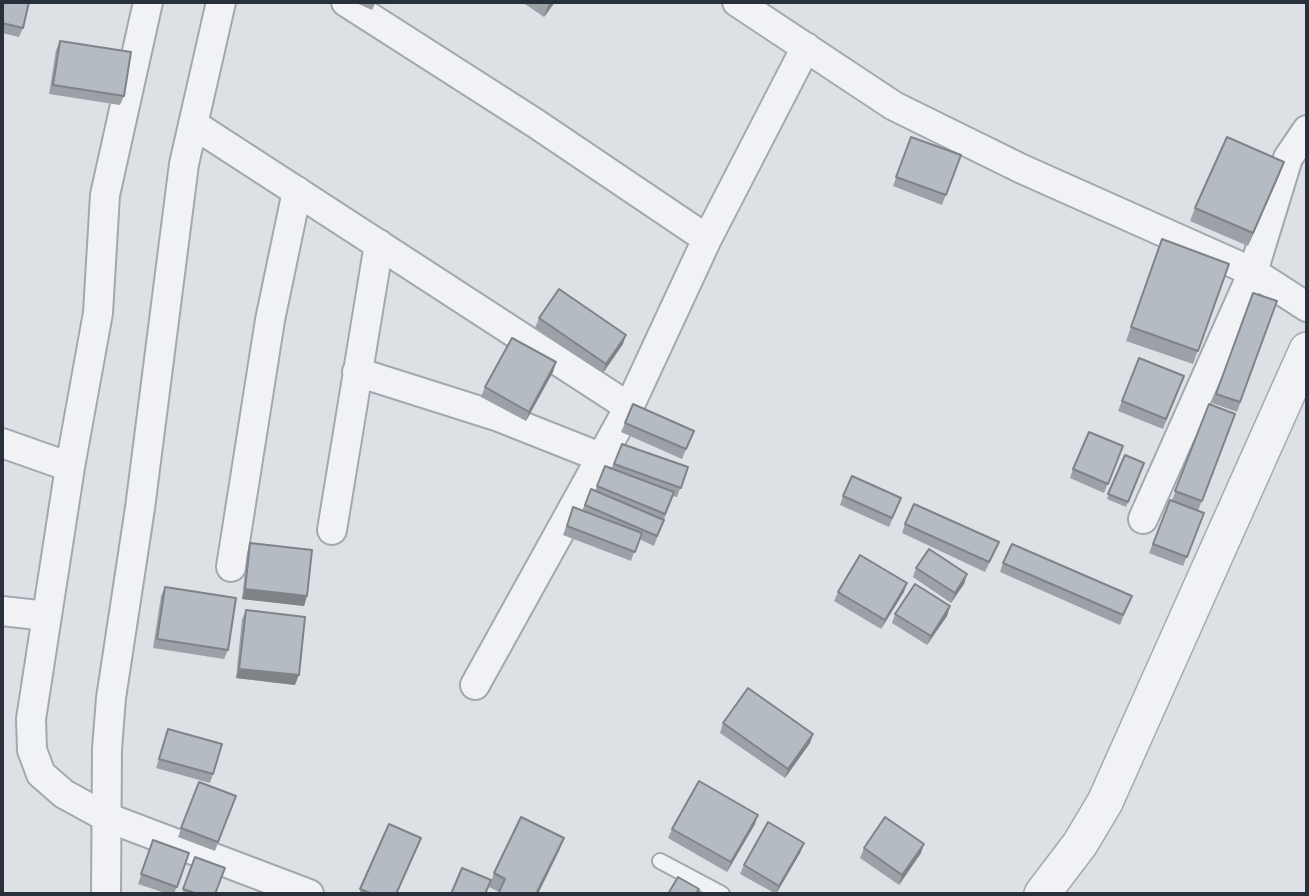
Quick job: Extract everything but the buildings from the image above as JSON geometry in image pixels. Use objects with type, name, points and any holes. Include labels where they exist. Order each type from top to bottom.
[{"type":"street","points":[[148,2],[105,195],[98,313],[70,467],[31,719],[32,750],[41,774],[64,794],[106,817],[309,894]]},
{"type":"street","points":[[106,894],[111,698],[142,495],[184,164],[221,2]]},
{"type":"street","points":[[346,2],[535,123],[708,239]]},
{"type":"street","points":[[737,2],[894,106],[1021,169],[1253,272],[1307,307]]},
{"type":"street","points":[[475,685],[629,407],[708,239],[806,47]]},
{"type":"street","points":[[193,124],[629,407]]},
{"type":"street","points":[[1143,519],[1253,272],[1288,159],[1307,130]]},
{"type":"street","points":[[231,567],[270,320],[298,191]]},
{"type":"street","points":[[332,530],[379,244]]},
{"type":"street","points":[[1042,894],[1080,844],[1105,802],[1307,349]]},
{"type":"street","points":[[357,372],[499,417],[600,457]]},
{"type":"street","points":[[2,443],[70,467]]},
{"type":"street","points":[[2,611],[47,616]]},
{"type":"lane","points":[[660,861],[722,894]]}]
